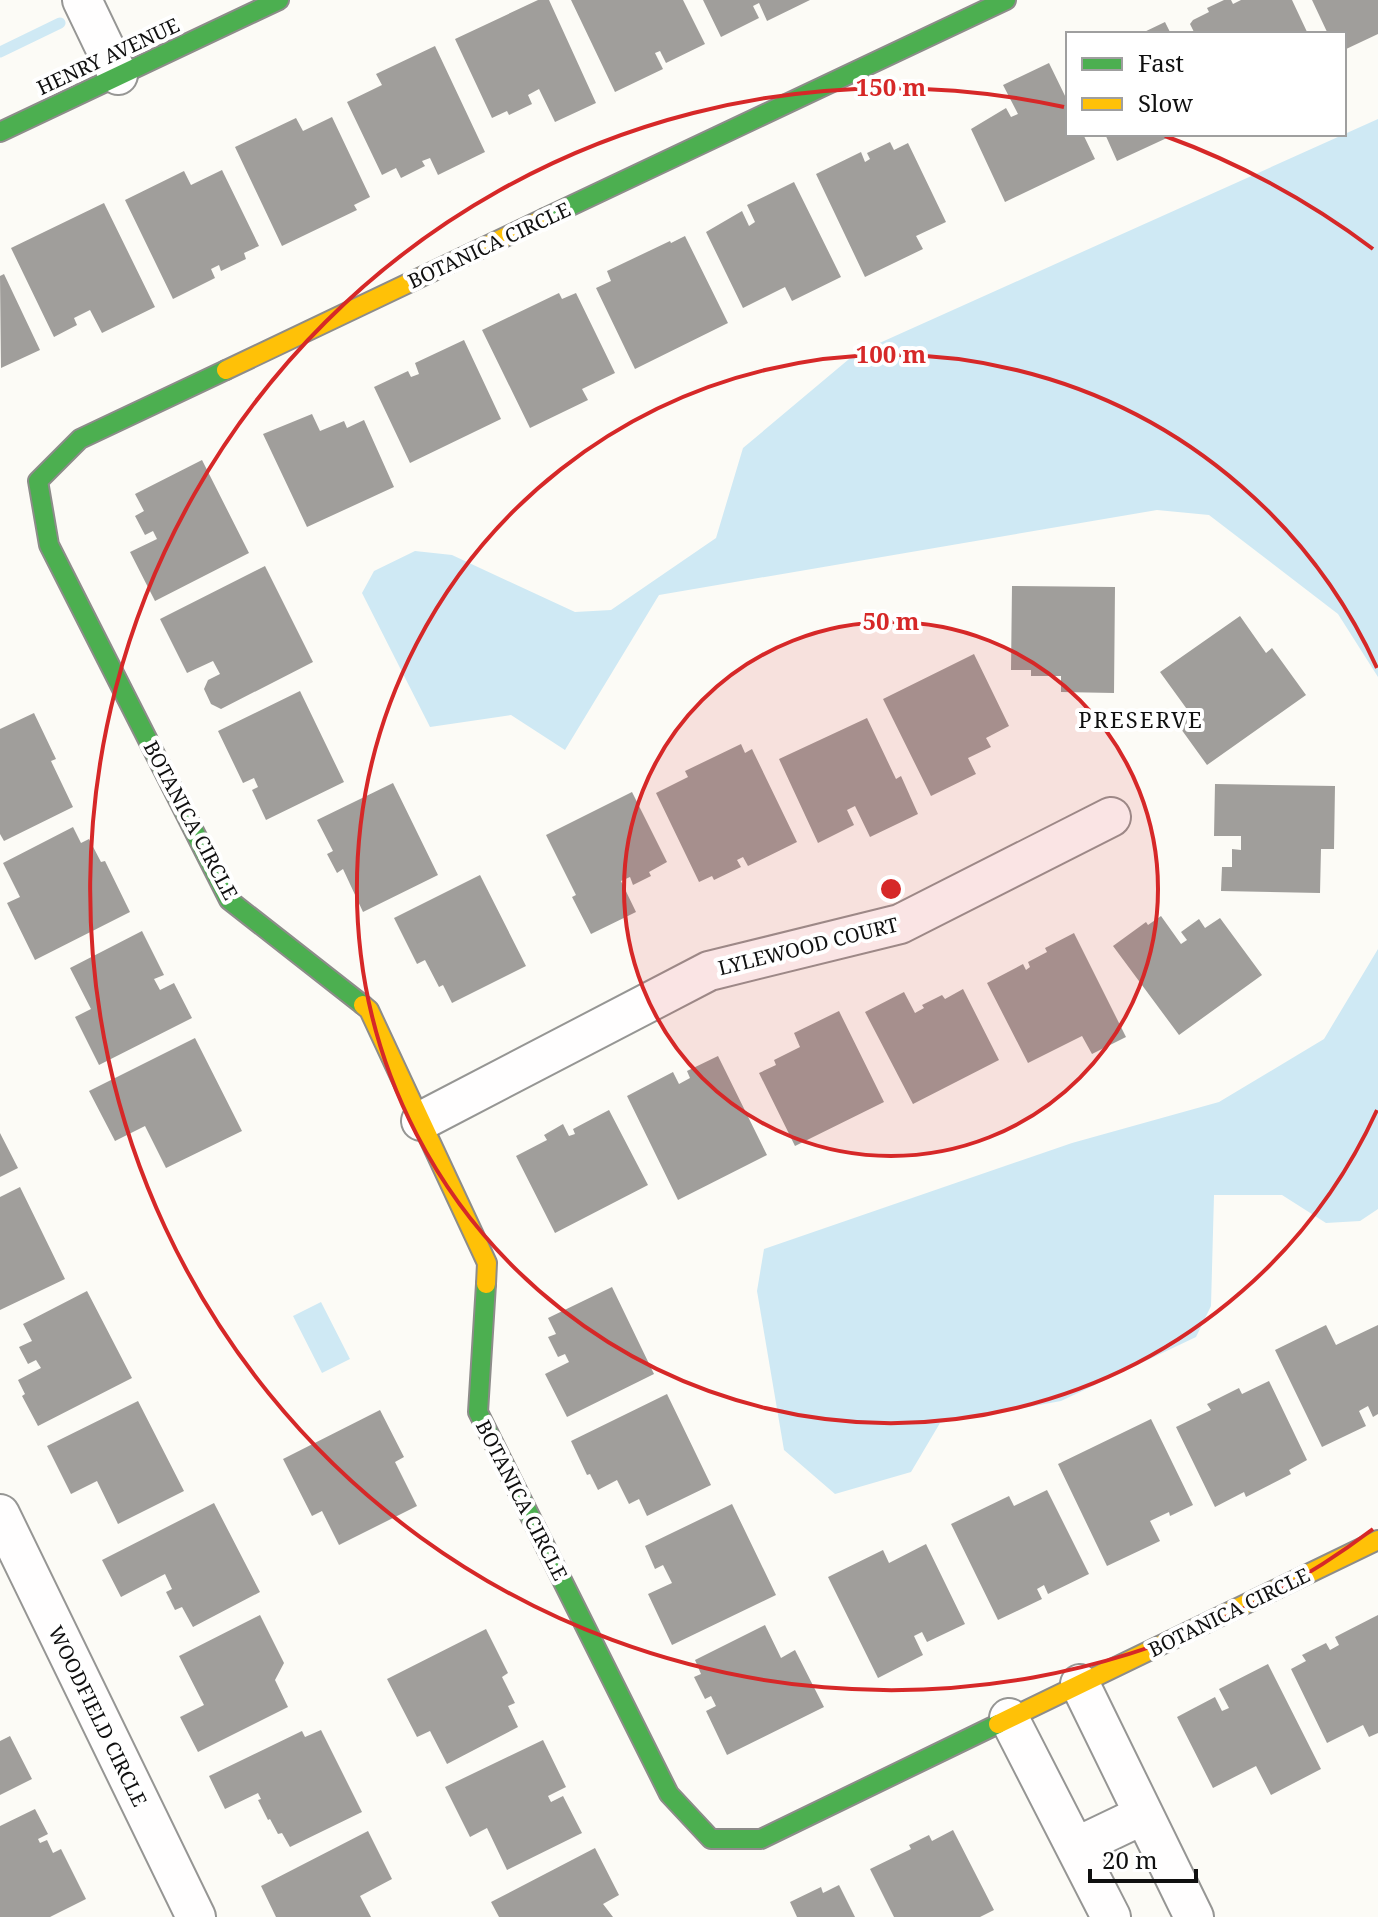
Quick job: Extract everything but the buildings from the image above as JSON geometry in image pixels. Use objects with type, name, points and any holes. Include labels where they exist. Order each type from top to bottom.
[{"type":"street","points":[[82,0],[118,75]]},
{"type":"street","name":"HENRY AVENUE","points":[[0,132],[279,0]]},
{"type":"street","name":"BOTANICA CIRCLE","points":[[1006,0],[80,439],[38,481],[49,545],[229,900],[369,1010],[487,1263],[478,1412],[669,1794],[711,1839],[761,1839],[1378,1540]]},
{"type":"street","name":"LYLEWOOD COURT","points":[[421,1121],[709,971],[900,924],[1111,817]]},
{"type":"street","name":"WOODFIELD CIRCLE","points":[[0,1514],[196,1917]]},
{"type":"street","points":[[1080,1684],[1194,1917]]},
{"type":"street","points":[[1009,1718],[1111,1917]]},
{"type":"street","points":[[1076,1847],[1143,1815]]},
{"type":"water","points":[[1378,119],[1378,677],[1338,614],[1209,515],[1157,510],[659,595],[565,750],[511,715],[430,727],[362,593],[374,571],[415,551],[452,555],[575,612],[611,610],[716,538],[743,448],[855,354]]},
{"type":"water","points":[[1378,949],[1378,1209],[1360,1221],[1326,1223],[1282,1195],[1214,1195],[1211,1306],[1196,1337],[1061,1401],[940,1423],[911,1472],[835,1494],[784,1450],[757,1291],[764,1249],[1072,1143],[1219,1102],[1324,1039]]},
{"type":"water","points":[[321,1302],[350,1359],[322,1373],[293,1316]]},
{"type":"waterway","points":[[0,52],[60,23]]},
{"type":"traffic: fast","points":[[0,132],[279,0]]},
{"type":"traffic: fast","points":[[545,218],[1006,0]]},
{"type":"traffic: fast","points":[[226,370],[80,439],[38,481],[49,545],[229,900],[363,1005]]},
{"type":"traffic: fast","points":[[486,1284],[478,1412],[669,1794],[711,1839],[761,1839],[998,1724]]},
{"type":"traffic: slow","points":[[226,370],[545,218]]},
{"type":"traffic: slow","points":[[363,1005],[369,1010],[487,1263],[486,1284]]},
{"type":"traffic: slow","points":[[998,1724],[1378,1540]]},
{"type":"district","name":"PRESERVE","points":[[1141,719]]}]
